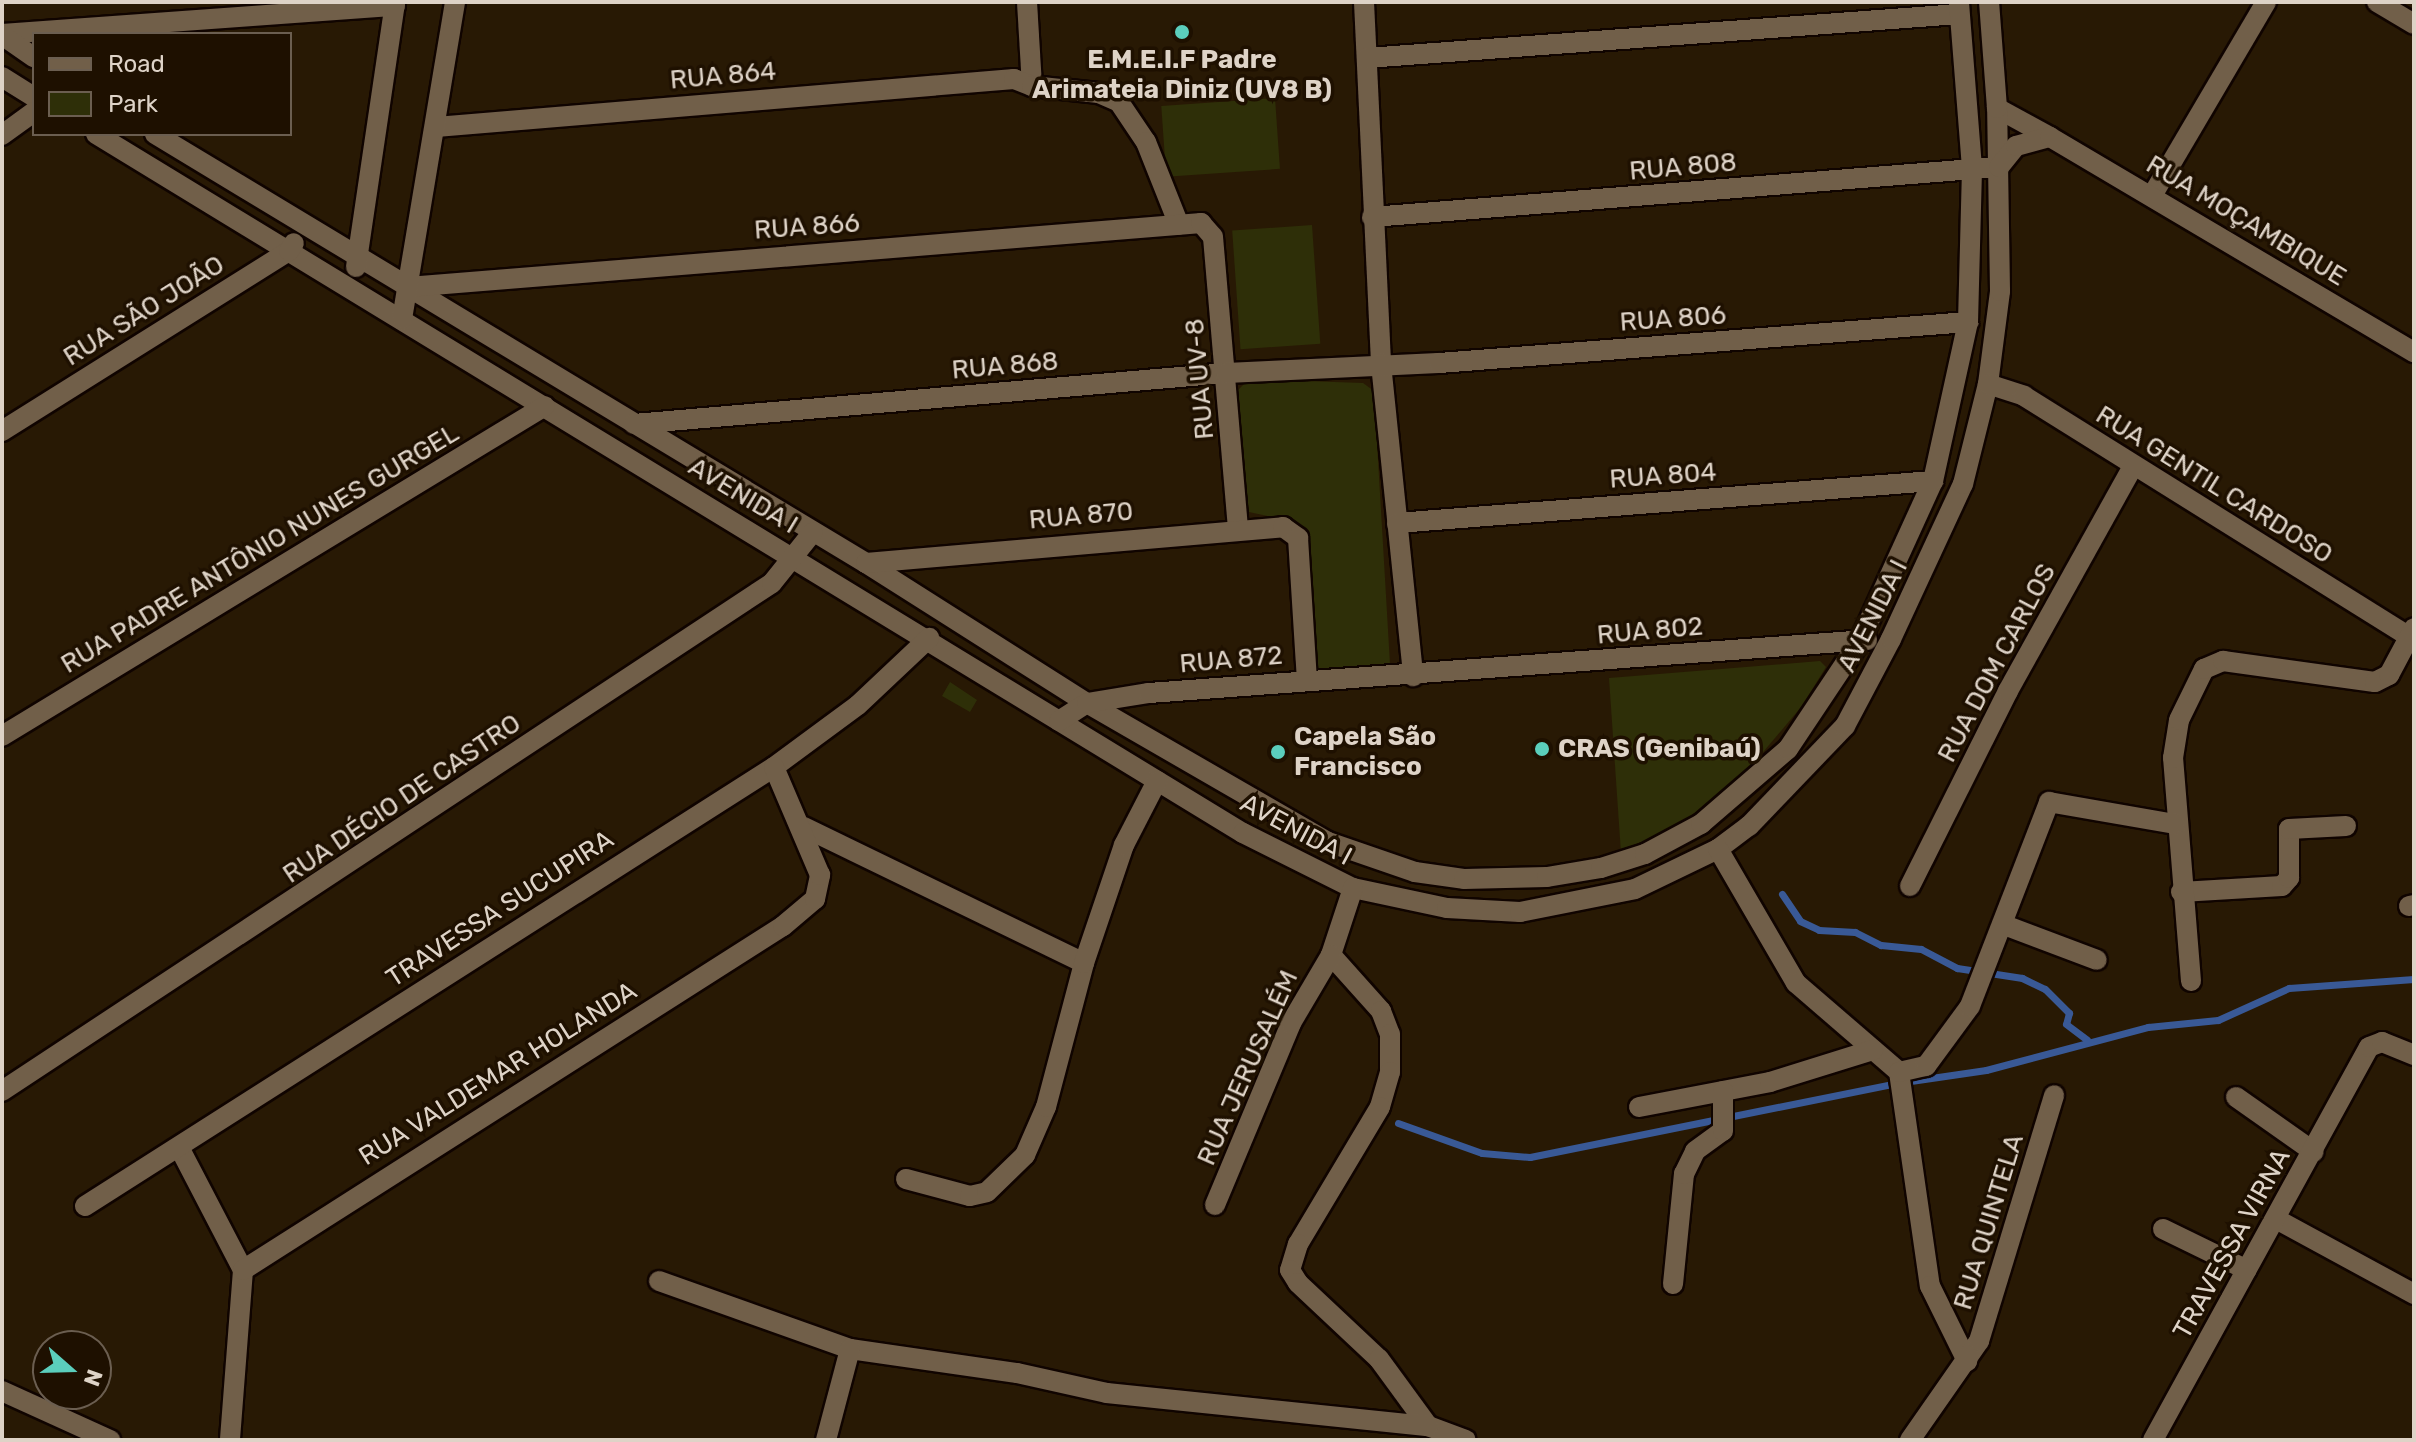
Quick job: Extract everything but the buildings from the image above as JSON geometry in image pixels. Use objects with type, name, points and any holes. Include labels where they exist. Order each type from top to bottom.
[{"type":"street","points":[[402,319],[455,2]]},
{"type":"street","points":[[1023,82],[1027,2]]},
{"type":"street","points":[[1364,2],[1381,364],[1413,676]]},
{"type":"street","name":"AVENIDA I","points":[[99,136],[929,638],[1243,833],[1353,888],[1447,908],[1520,912],[1635,889],[1718,849],[1749,826],[1845,726],[1891,639],[1963,484],[1988,384],[2000,291],[1997,108],[1989,2]]},
{"type":"street","points":[[2153,194],[2266,2]]},
{"type":"street","points":[[2377,2],[2414,24]]},
{"type":"street","points":[[40,32],[395,4],[353,289]]},
{"type":"street","points":[[1367,58],[1959,8]]},
{"type":"street","name":"AVENIDA I","points":[[158,136],[866,563],[1087,703],[1328,842],[1374,861],[1464,879],[1547,877],[1601,868],[1645,854],[1701,824],[1788,749],[1815,715],[1860,641],[1933,481],[1968,322],[1972,168],[1959,8]]},
{"type":"street","points":[[2,35],[32,33]]},
{"type":"street","points":[[2,35],[32,56]]},
{"type":"street","points":[[2,77],[32,96]]},
{"type":"street","name":"RUA 864","points":[[436,127],[1023,82],[1099,93],[1119,102],[1146,142],[1179,225]]},
{"type":"street","name":"RUA MOÇAMBIQUE","points":[[1997,108],[2153,194],[2414,352]]},
{"type":"street","points":[[2,135],[32,113]]},
{"type":"street","points":[[1999,167],[2016,146],[2050,137]]},
{"type":"street","name":"RUA 808","points":[[1372,217],[1999,167]]},
{"type":"street","name":"RUA SÃO JOÃO","points":[[2,431],[289,251],[304,225]]},
{"type":"street","name":"RUA 866","points":[[408,287],[1179,225],[1209,227]]},
{"type":"street","name":"RUA UV-8","points":[[1209,227],[1226,373],[1238,527]]},
{"type":"street","name":"RUA 806","points":[[1381,364],[1968,322]]},
{"type":"street","name":"RUA 868","points":[[634,424],[1226,373],[1381,364]]},
{"type":"street","name":"RUA GENTIL CARDOSO","points":[[1988,384],[2024,396],[2133,466],[2412,633]]},
{"type":"street","name":"RUA PADRE ANTÔNIO NUNES GURGEL","points":[[2,736],[545,406]]},
{"type":"street","name":"RUA DOM CARLOS","points":[[1910,886],[2008,691],[2133,466]]},
{"type":"street","name":"RUA 804","points":[[1397,523],[1933,481]]},
{"type":"street","name":"RUA 870","points":[[866,563],[1238,527],[1283,527],[1298,538],[1307,680]]},
{"type":"street","name":"RUA DÉCIO DE CASTRO","points":[[2,1091],[772,583],[796,559],[813,532]]},
{"type":"street","points":[[2191,981],[2175,824],[2174,737],[2204,669],[2214,662],[2384,679],[2412,633]]},
{"type":"street","name":"TRAVESSA SUCUPIRA","points":[[85,1206],[180,1149],[550,905],[774,767],[858,705],[929,638]]},
{"type":"street","name":"RUA 802","points":[[1413,676],[1891,639]]},
{"type":"street","name":"RUA 872","points":[[1059,721],[1087,703],[1307,680],[1413,676]]},
{"type":"street","points":[[774,767],[804,827],[1084,963]]},
{"type":"street","points":[[906,1179],[970,1196],[987,1192],[1025,1155],[1046,1107],[1084,963],[1124,845],[1157,781]]},
{"type":"street","points":[[1718,849],[1796,983],[1873,1050],[1900,1078],[1930,1062],[1970,1006],[2004,925],[2049,802],[2175,824]]},
{"type":"street","points":[[2181,892],[2282,886],[2289,878],[2289,829],[2346,826]]},
{"type":"street","name":"RUA VALDEMAR HOLANDA","points":[[243,1270],[783,926],[815,899],[821,887],[804,827]]},
{"type":"street","name":"RUA JERUSALÉM","points":[[1215,1205],[1291,1023],[1331,955],[1353,888]]},
{"type":"street","points":[[2004,925],[2097,960]]},
{"type":"street","points":[[1331,955],[1381,1011],[1390,1034],[1390,1072],[1380,1107],[1298,1244],[1290,1270],[1298,1283],[1379,1359],[1428,1426]]},
{"type":"street","name":"TRAVESSA VIRNA","points":[[2153,1440],[2314,1152],[2355,1072],[2375,1042],[2414,1055]]},
{"type":"street","points":[[1639,1107],[1825,1068],[1873,1050]]},
{"type":"street","name":"RUA QUINTELA","points":[[1900,1078],[1930,1286],[1967,1361]]},
{"type":"street","points":[[1673,1284],[1686,1165],[1726,1124],[1723,1091]]},
{"type":"street","name":"RUA QUINTELA","points":[[1910,1440],[1967,1361],[1988,1317],[2054,1095]]},
{"type":"street","points":[[2236,1097],[2314,1152]]},
{"type":"street","points":[[180,1149],[243,1270],[230,1440]]},
{"type":"street","points":[[2276,1219],[2414,1294]]},
{"type":"street","points":[[2163,1229],[2247,1270]]},
{"type":"street","points":[[659,1281],[850,1349],[1017,1373],[1107,1393],[1428,1426],[1466,1440]]},
{"type":"street","points":[[826,1440],[850,1349]]},
{"type":"street","points":[[2,1391],[110,1440]]},
{"type":"green space","points":[[1275,98],[1280,169],[1166,177],[1161,106]]},
{"type":"green space","points":[[1312,225],[1320,344],[1240,349],[1232,231]]},
{"type":"green space","points":[[1249,379],[1363,383],[1374,391],[1390,664],[1377,674],[1322,679],[1310,667],[1290,521],[1249,512],[1236,392]]},
{"type":"green space","points":[[1820,661],[1826,667],[1802,706],[1748,770],[1690,819],[1621,853],[1609,678]]},
{"type":"green space","points":[[950,682],[977,700],[970,712],[942,696]]},
{"type":"waterway","points":[[1782,894],[1800,921],[1819,930],[1855,932],[1881,945],[1921,949],[1957,968],[2022,978],[2045,989],[2069,1013],[2066,1024],[2087,1040]]},
{"type":"waterway","points":[[1398,1123],[1482,1153],[1530,1157],[1897,1083],[1986,1070],[2148,1027],[2218,1020],[2289,988],[2414,979]]},
{"type":"place","name":"E.M.E.I.F Padre Arimateia Diniz (UV8 B)","points":[[1182,32]]},
{"type":"place","name":"CRAS (Genibaú)","points":[[1542,749]]},
{"type":"place","name":"Capela São Francisco","points":[[1278,752]]}]
